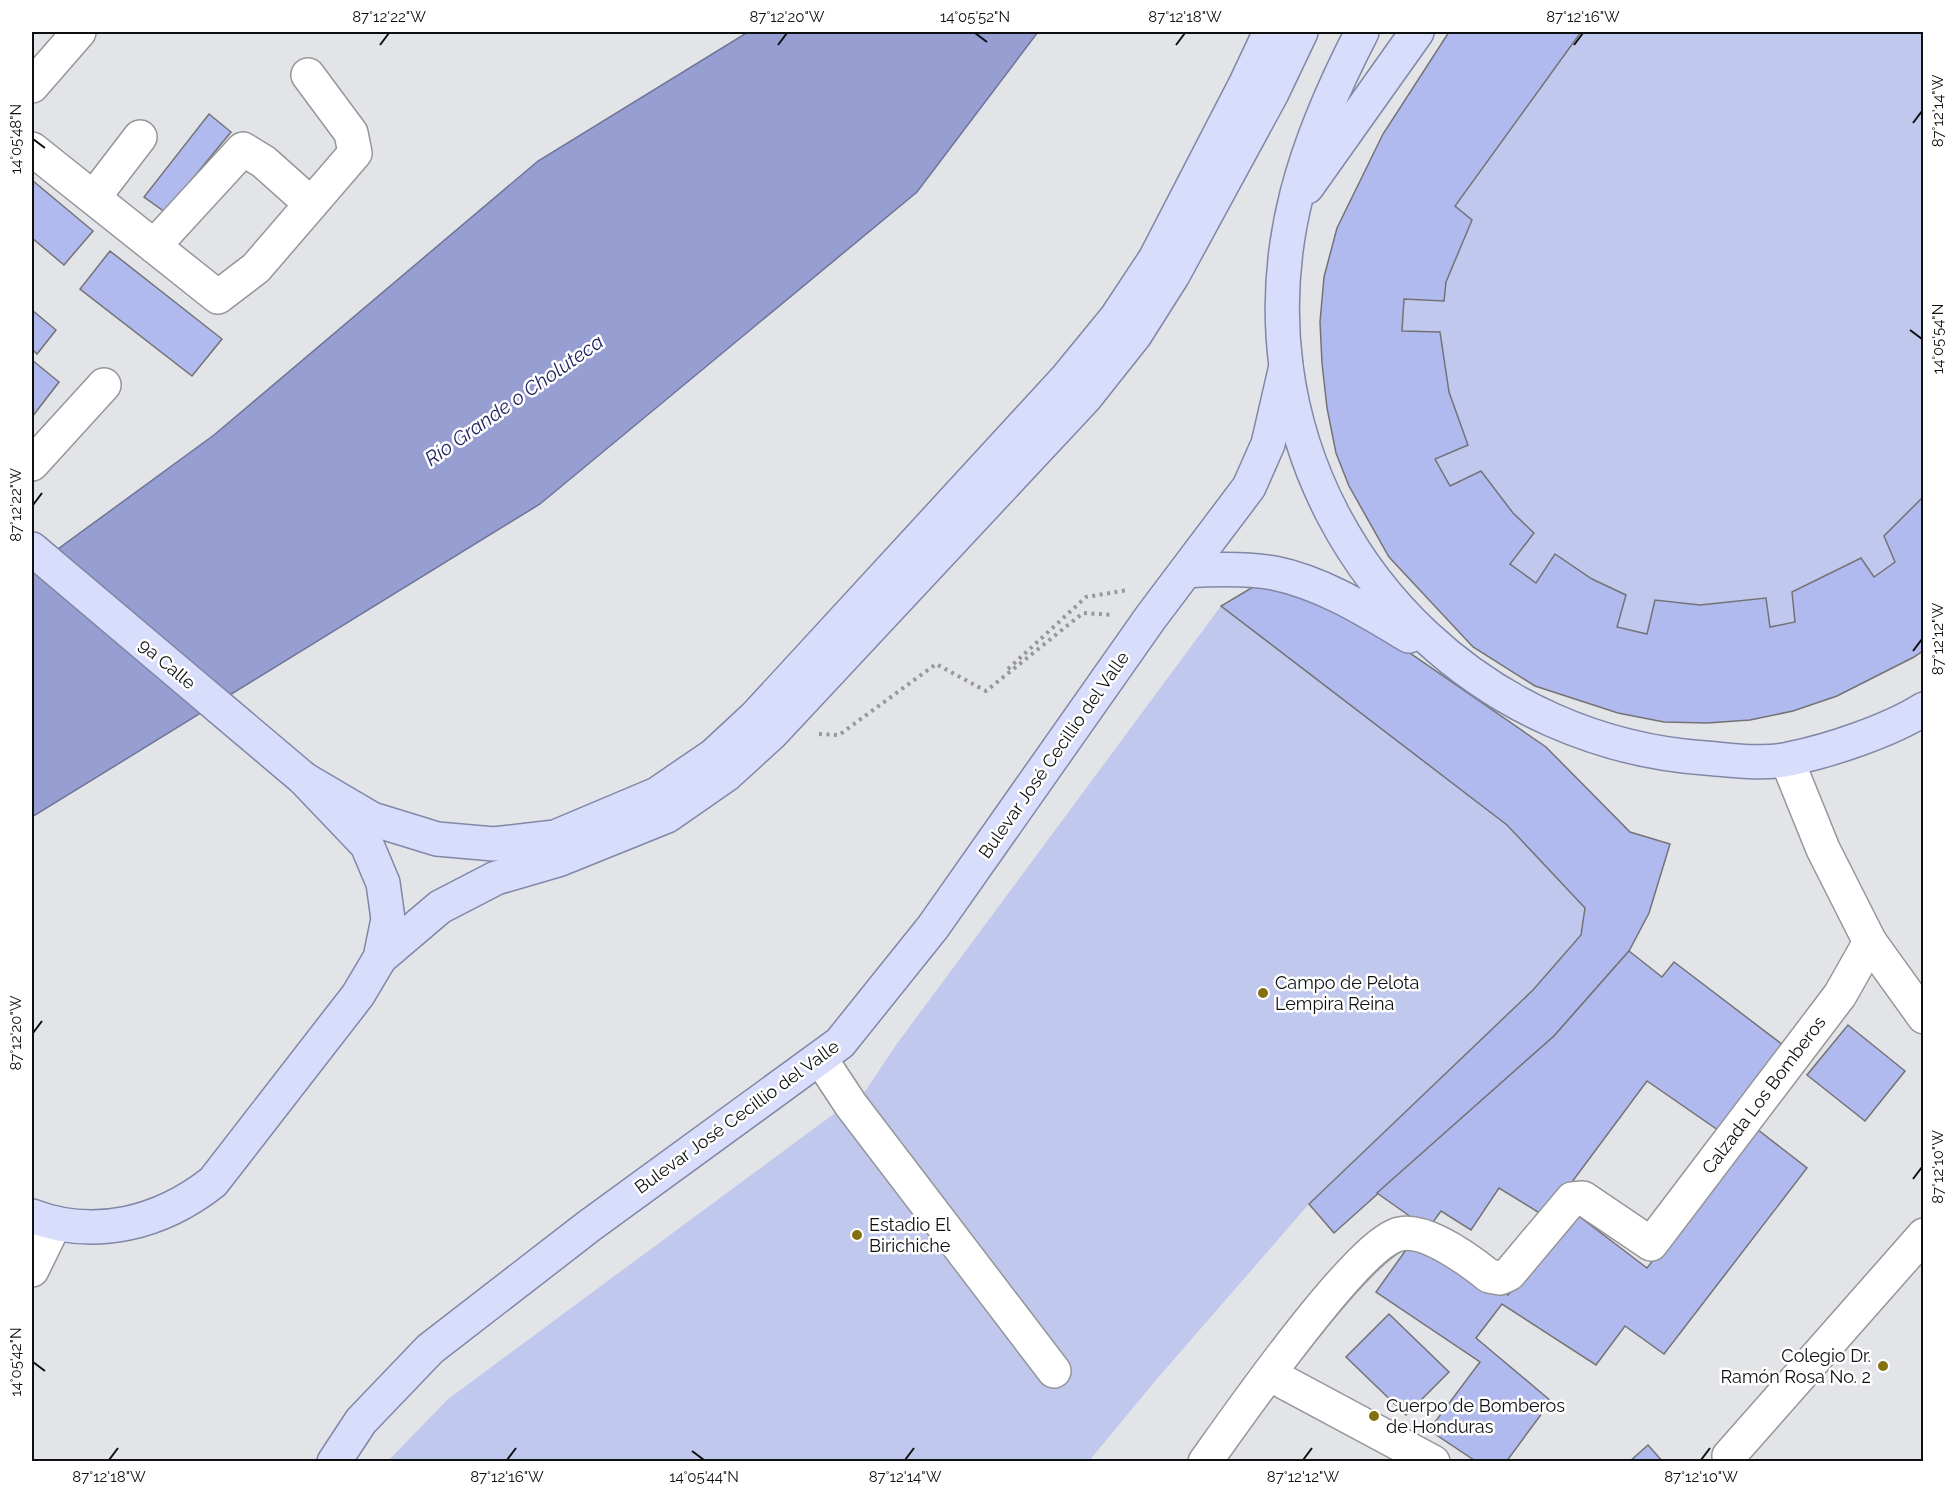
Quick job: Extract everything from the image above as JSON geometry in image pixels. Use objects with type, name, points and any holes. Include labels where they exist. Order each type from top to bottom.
[{"type":"main road","points":[[304,779],[372,819],[437,839],[494,844],[555,837],[657,794],[714,755],[756,716],[1035,414],[1116,318],[1155,259],[1270,32]]},
{"type":"main road","points":[[43,1220],[104,1226],[150,1219],[190,1200],[213,1182],[358,995],[380,958],[440,907],[496,878],[558,860],[668,816],[726,775],[772,733],[1085,398],[1135,335],[1189,245],[1272,93],[1301,32]]},
{"type":"main road","points":[[1362,32],[1332,89],[1314,134],[1293,205],[1284,258],[1282,312],[1286,366],[1293,409],[1305,451],[1341,531],[1391,602],[1455,662]]},
{"type":"main road","points":[[1293,205],[1417,32]]},
{"type":"main road","name":"Bulevar José Cecillio del Valle","points":[[334,1461],[361,1421],[430,1349],[589,1226],[840,1043],[933,927],[1151,617],[1249,487],[1268,444],[1286,366]]},
{"type":"main road","name":"9a Calle","points":[[32,549],[304,779]]},
{"type":"main road","points":[[1182,576],[1234,568],[1275,574],[1317,586],[1363,609],[1455,662],[1519,705],[1588,736],[1663,755],[1739,760],[1787,760],[1897,726],[1923,709]]},
{"type":"main road","points":[[304,779],[367,845],[371,854],[383,883],[388,919],[380,958]]},
{"type":"street","points":[[32,86],[79,32]]},
{"type":"street","points":[[32,148],[218,297],[256,268],[356,153],[351,133],[308,75]]},
{"type":"street","points":[[94,197],[140,137]]},
{"type":"street","points":[[154,246],[243,149],[264,162],[311,204]]},
{"type":"street","points":[[32,464],[104,385]]},
{"type":"street","points":[[1787,760],[1823,849],[1870,942],[1923,1017]]},
{"type":"street","name":"Calzada Los Bomberos","points":[[1269,1374],[1353,1269],[1382,1240],[1401,1233],[1431,1238],[1489,1276],[1500,1278],[1509,1274],[1572,1199],[1583,1198],[1651,1244],[1840,995],[1870,942]]},
{"type":"street","points":[[820,1058],[851,1105],[1054,1371]]},
{"type":"street","points":[[32,1270],[43,1220]]},
{"type":"street","points":[[1730,1461],[1729,1456],[1923,1235]]},
{"type":"street","points":[[1205,1461],[1269,1374],[1432,1461]]},
{"type":"path","points":[[986,691],[1086,597],[1182,576]]},
{"type":"path","points":[[986,691],[1083,613],[1151,617]]},
{"type":"path","points":[[772,733],[839,735],[936,664],[986,691]]},
{"type":"shaded area","points":[[1449,32],[1923,32],[1924,650],[1837,696],[1664,722],[1618,713],[1535,686],[1473,647],[1389,557],[1349,486],[1336,453],[1327,408],[1322,363],[1320,322],[1324,277],[1337,228],[1383,134]]},
{"type":"shaded area","name":"Campo de Pelota Lempira Reina","points":[[1221,606],[1385,636],[1546,747],[1630,832],[1670,844],[1649,913],[1629,951],[1309,1204],[1089,1461],[387,1462],[448,1399],[866,1090],[896,1045]]},
{"type":"water","name":"Río Grande o Choluteca","points":[[748,32],[1038,32],[917,192],[540,504],[32,817],[32,568],[214,435],[538,161]]},
{"type":"building","points":[[1449,32],[1581,32],[1455,206],[1472,220],[1446,282],[1444,301],[1404,299],[1402,331],[1440,332],[1449,392],[1468,445],[1435,459],[1450,486],[1481,471],[1513,513],[1534,533],[1510,564],[1536,583],[1555,554],[1592,579],[1626,595],[1617,627],[1647,634],[1655,600],[1700,605],[1766,598],[1770,627],[1795,622],[1792,592],[1861,558],[1874,577],[1895,562],[1884,536],[1924,496],[1924,650],[1837,696],[1793,711],[1750,720],[1707,723],[1664,722],[1618,713],[1535,686],[1473,647],[1389,557],[1349,486],[1336,453],[1327,408],[1322,363],[1320,322],[1324,277],[1337,228],[1383,134]]},
{"type":"building","points":[[209,114],[231,132],[165,212],[144,197]]},
{"type":"building","points":[[32,180],[93,231],[64,265],[32,238]]},
{"type":"building","points":[[110,251],[222,339],[192,376],[80,289]]},
{"type":"building","points":[[32,310],[56,330],[37,354],[32,349]]},
{"type":"building","points":[[32,360],[59,382],[32,417]]},
{"type":"building","points":[[1258,584],[1298,589],[1385,636],[1546,747],[1630,832],[1670,844],[1649,913],[1629,951],[1554,1036],[1334,1233],[1309,1204],[1533,990],[1581,935],[1585,908],[1507,825],[1221,606]]},
{"type":"building","points":[[1629,951],[1662,977],[1674,962],[1783,1045],[1718,1130],[1647,1081],[1546,1217],[1499,1188],[1471,1230],[1441,1211],[1428,1229],[1377,1193],[1554,1036]]},
{"type":"building","points":[[1848,1025],[1905,1071],[1865,1121],[1807,1075]]},
{"type":"building","points":[[1757,1129],[1807,1168],[1664,1354],[1625,1326],[1596,1365],[1502,1304],[1476,1338],[1551,1401],[1506,1462],[1477,1462],[1429,1430],[1480,1362],[1376,1292],[1413,1240],[1508,1295],[1576,1214],[1647,1268]]},
{"type":"building","points":[[1389,1314],[1449,1372],[1406,1415],[1346,1357]]},
{"type":"building","points":[[1648,1445],[1663,1462],[1629,1462]]},
{"type":"place","name":"Campo de Pelota Lempira Reina","points":[[1263,993]]},
{"type":"place","name":"Estadio El Birichiche","points":[[857,1235]]},
{"type":"place","name":"Colegio Dr. Ramón Rosa No. 2","points":[[1883,1366]]},
{"type":"place","name":"Cuerpo de Bomberos de Honduras","points":[[1374,1416]]}]
